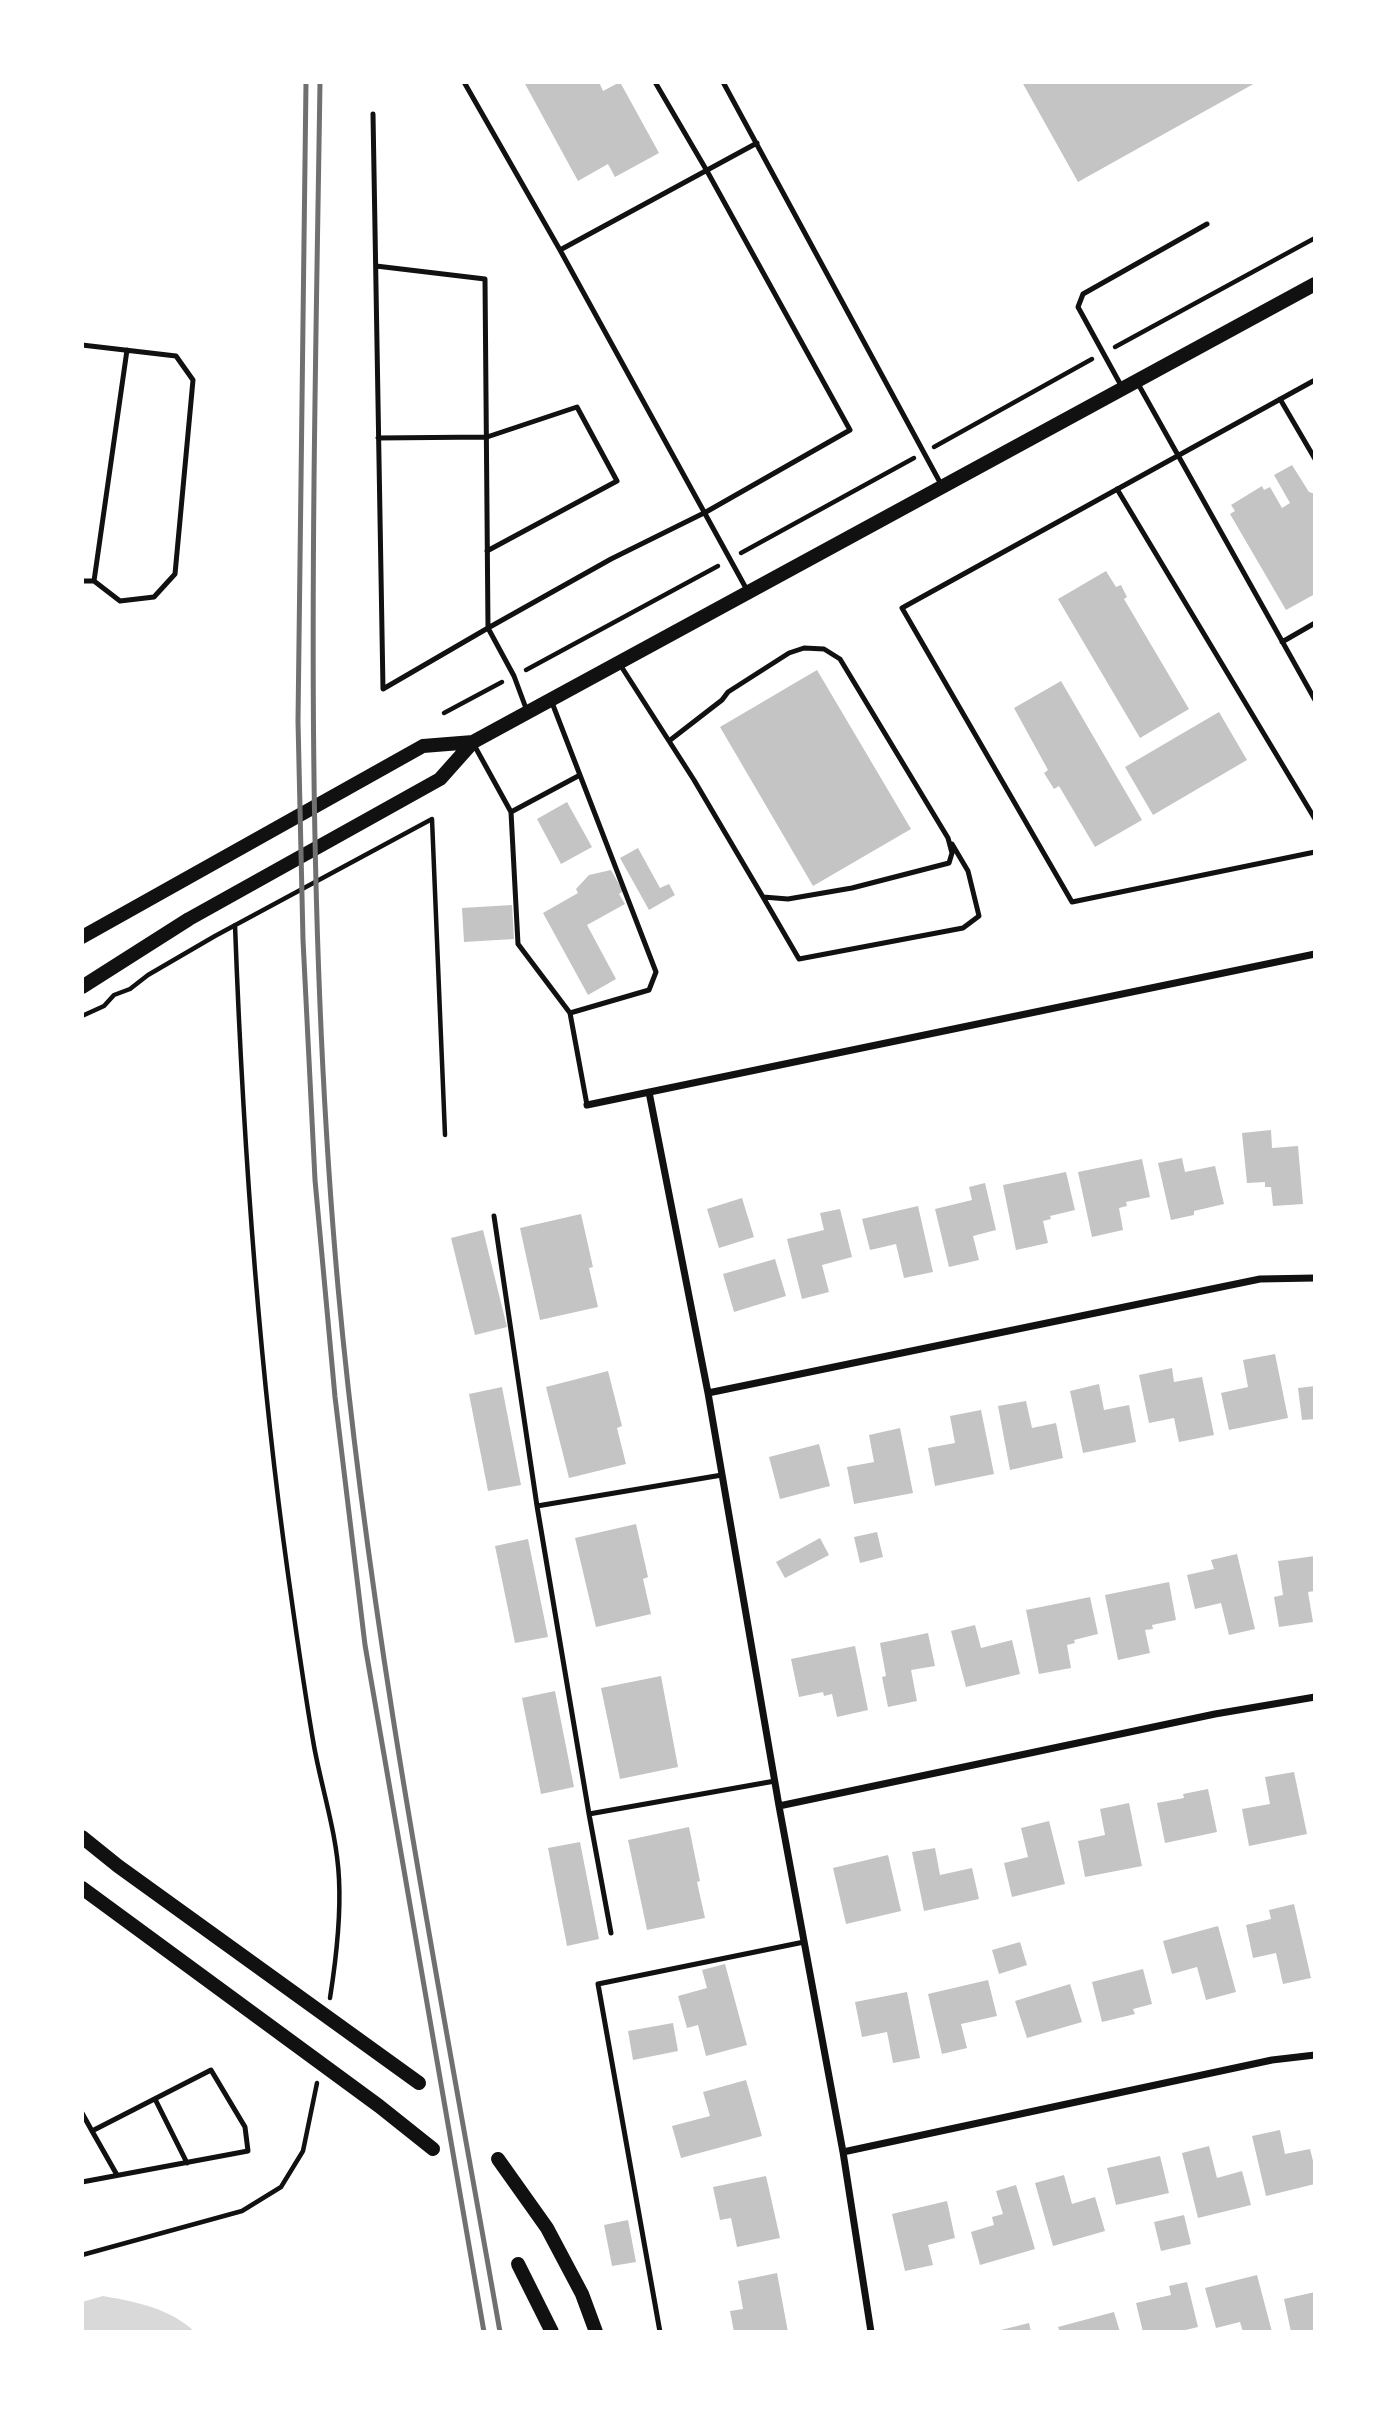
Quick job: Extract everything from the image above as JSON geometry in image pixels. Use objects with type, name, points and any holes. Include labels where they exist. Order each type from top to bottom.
[{"type":"main road","points":[[82,987],[188,919],[440,779],[472,742],[1315,284]]},
{"type":"main road","points":[[82,937],[423,746],[472,742]]},
{"type":"main road","points":[[82,1837],[118,1866],[419,2083]]},
{"type":"main road","points":[[82,1888],[379,2106],[433,2149]]},
{"type":"main road","points":[[498,2159],[547,2228],[582,2294],[596,2332]]},
{"type":"main road","points":[[518,2264],[552,2332]]},
{"type":"street","points":[[587,1105],[1315,954]]},
{"type":"street","points":[[649,1092],[708,1392],[779,1805],[843,2152],[871,2332]]},
{"type":"street","points":[[708,1392],[1261,1279],[1315,1278]]},
{"type":"street","points":[[779,1805],[1215,1714],[1315,1697]]},
{"type":"street","points":[[843,2152],[1272,2060],[1315,2055]]},
{"type":"lane","points":[[464,82],[706,512],[748,592]]},
{"type":"lane","points":[[373,114],[383,689],[611,559],[706,512],[850,430],[655,82]]},
{"type":"lane","points":[[723,82],[943,486]]},
{"type":"lane","points":[[560,250],[757,143]]},
{"type":"lane","points":[[1123,388],[1079,306],[1083,294],[1207,224]]},
{"type":"lane","points":[[376,266],[485,279],[488,628],[514,676],[527,712]]},
{"type":"lane","points":[[82,345],[176,356],[193,380],[175,574],[154,597],[120,601],[94,580],[82,581]]},
{"type":"lane","points":[[94,580],[127,350]]},
{"type":"lane","points":[[1315,380],[902,608],[1072,902],[1315,852]]},
{"type":"lane","points":[[1136,381],[1315,700]]},
{"type":"lane","points":[[1280,399],[1315,459]]},
{"type":"lane","points":[[378,438],[486,437],[577,407],[617,481],[487,551]]},
{"type":"lane","points":[[1117,489],[1315,818]]},
{"type":"lane","points":[[1282,642],[1315,623]]},
{"type":"lane","points":[[619,663],[669,741],[694,780],[799,959],[963,928],[979,916],[968,871],[840,659],[824,649],[804,648],[789,653],[728,692],[722,700],[669,741]]},
{"type":"lane","points":[[1307,687],[1315,682]]},
{"type":"lane","points":[[551,700],[656,972],[649,990],[570,1013]]},
{"type":"lane","points":[[472,742],[511,812],[518,944],[570,1013],[587,1105]]},
{"type":"lane","points":[[511,812],[580,775]]},
{"type":"lane","points":[[763,897],[800,897],[852,888],[937,867],[948,863],[952,853],[948,838]]},
{"type":"lane","points":[[494,1216],[537,1506],[611,1933]]},
{"type":"lane","points":[[537,1506],[722,1475]]},
{"type":"lane","points":[[589,1814],[775,1781]]},
{"type":"lane","points":[[660,2332],[598,1984],[804,1942]]},
{"type":"lane","points":[[82,2182],[248,2151],[245,2127],[211,2070],[92,2131]]},
{"type":"lane","points":[[155,2099],[187,2163]]},
{"type":"lane","points":[[82,2113],[117,2175]]},
{"type":"path","points":[[444,713],[731,559],[1315,238]]},
{"type":"path","points":[[82,1016],[104,1006],[114,995],[130,989],[148,975],[235,925],[432,819],[445,1135]]},
{"type":"path","points":[[235,925],[242,1096],[259,1324],[288,1573],[314,1747],[336,1852],[339,1880],[333,1975]]},
{"type":"path","points":[[82,2255],[242,2211],[281,2187],[303,2151],[315,2102]]},
{"type":"shaded area","points":[[103,2296],[163,2312],[195,2332],[82,2332],[82,2302]]},
{"type":"building","points":[[524,82],[599,82],[603,91],[620,82],[659,153],[615,177],[608,164],[578,181]]},
{"type":"building","points":[[1022,82],[1257,82],[1078,182]]},
{"type":"building","points":[[1292,465],[1309,492],[1315,494],[1315,594],[1286,610],[1230,514],[1235,511],[1231,505],[1262,486],[1264,490],[1270,487],[1282,508],[1290,503],[1274,475]]},
{"type":"building","points":[[1106,571],[1116,587],[1121,585],[1127,597],[1124,599],[1189,709],[1140,738],[1058,599]]},
{"type":"building","points":[[817,670],[911,829],[813,886],[720,727]]},
{"type":"building","points":[[1061,681],[1142,820],[1095,847],[1059,786],[1054,789],[1044,773],[1048,770],[1014,708]]},
{"type":"building","points":[[1219,712],[1247,760],[1153,815],[1125,767]]},
{"type":"building","points":[[567,802],[592,847],[561,864],[537,819]]},
{"type":"building","points":[[638,848],[660,888],[669,884],[675,895],[649,910],[620,858]]},
{"type":"building","points":[[611,870],[623,891],[619,894],[625,904],[587,925],[616,979],[588,995],[543,913],[578,893],[576,889],[589,875]]},
{"type":"building","points":[[512,905],[514,939],[464,942],[462,908]]},
{"type":"building","points":[[1271,1130],[1272,1148],[1298,1146],[1303,1204],[1273,1206],[1271,1187],[1265,1187],[1265,1182],[1247,1183],[1242,1133]]},
{"type":"building","points":[[1182,1158],[1185,1172],[1215,1166],[1224,1204],[1171,1220],[1158,1163]]},
{"type":"building","points":[[1142,1159],[1150,1197],[1126,1202],[1127,1206],[1119,1208],[1123,1230],[1092,1237],[1078,1172]]},
{"type":"building","points":[[1066,1172],[1075,1210],[1050,1216],[1051,1219],[1043,1221],[1048,1243],[1016,1250],[1003,1185]]},
{"type":"building","points":[[985,1183],[996,1230],[973,1236],[979,1260],[949,1267],[935,1209],[972,1200],[969,1187]]},
{"type":"building","points":[[742,1198],[754,1237],[719,1248],[707,1209]]},
{"type":"building","points":[[918,1206],[933,1272],[904,1278],[896,1244],[870,1250],[862,1219]]},
{"type":"building","points":[[840,1209],[852,1257],[822,1265],[829,1292],[802,1299],[787,1239],[824,1230],[820,1213]]},
{"type":"building","points":[[581,1214],[593,1267],[589,1268],[598,1307],[540,1320],[520,1228]]},
{"type":"building","points":[[483,1230],[507,1327],[475,1335],[451,1238]]},
{"type":"building","points":[[775,1259],[786,1296],[734,1312],[723,1274]]},
{"type":"building","points":[[1275,1354],[1288,1418],[1229,1430],[1221,1393],[1248,1387],[1243,1360]]},
{"type":"building","points":[[1172,1368],[1174,1382],[1202,1377],[1214,1435],[1179,1442],[1174,1418],[1149,1423],[1139,1375]]},
{"type":"building","points":[[608,1371],[622,1426],[617,1428],[626,1464],[569,1478],[546,1387]]},
{"type":"building","points":[[1099,1384],[1104,1410],[1129,1405],[1136,1442],[1083,1453],[1070,1391]]},
{"type":"building","points":[[1315,1386],[1315,1419],[1302,1420],[1298,1388]]},
{"type":"building","points":[[502,1387],[521,1485],[488,1491],[469,1394]]},
{"type":"building","points":[[1026,1401],[1032,1428],[1056,1423],[1063,1458],[1010,1470],[998,1406]]},
{"type":"building","points":[[981,1410],[994,1474],[935,1486],[928,1448],[955,1443],[950,1416]]},
{"type":"building","points":[[900,1428],[913,1493],[854,1504],[847,1467],[874,1462],[869,1435]]},
{"type":"building","points":[[819,1444],[830,1486],[780,1499],[769,1457]]},
{"type":"building","points":[[636,1524],[648,1577],[643,1579],[651,1614],[596,1627],[575,1538]]},
{"type":"building","points":[[877,1532],[883,1557],[860,1563],[854,1537]]},
{"type":"building","points":[[820,1538],[829,1555],[785,1578],[776,1562]]},
{"type":"building","points":[[528,1539],[548,1637],[515,1643],[495,1546]]},
{"type":"building","points":[[1237,1554],[1255,1629],[1229,1635],[1221,1603],[1195,1609],[1187,1575],[1214,1569],[1211,1560]]},
{"type":"building","points":[[1315,1556],[1315,1591],[1308,1592],[1313,1622],[1279,1627],[1274,1597],[1283,1595],[1278,1561]]},
{"type":"building","points":[[1169,1582],[1176,1620],[1152,1625],[1153,1629],[1145,1630],[1150,1653],[1118,1660],[1105,1595]]},
{"type":"building","points":[[1090,1597],[1098,1634],[1074,1640],[1075,1643],[1067,1645],[1071,1668],[1039,1674],[1026,1610]]},
{"type":"building","points":[[975,1625],[981,1648],[1012,1640],[1020,1674],[966,1687],[951,1631]]},
{"type":"building","points":[[928,1633],[935,1666],[911,1670],[917,1701],[888,1707],[882,1677],[886,1676],[880,1643]]},
{"type":"building","points":[[855,1646],[868,1710],[837,1717],[832,1694],[824,1696],[823,1692],[799,1697],[791,1659]]},
{"type":"building","points":[[661,1676],[678,1767],[620,1779],[601,1688]]},
{"type":"building","points":[[555,1691],[574,1787],[541,1794],[522,1698]]},
{"type":"building","points":[[1294,1772],[1307,1834],[1249,1846],[1242,1809],[1270,1804],[1265,1777]]},
{"type":"building","points":[[1208,1789],[1217,1832],[1165,1843],[1157,1803],[1184,1798],[1183,1794]]},
{"type":"building","points":[[1129,1803],[1142,1866],[1085,1877],[1078,1841],[1105,1835],[1100,1809]]},
{"type":"building","points":[[1049,1821],[1065,1884],[1012,1897],[1004,1863],[1028,1857],[1021,1828]]},
{"type":"building","points":[[689,1827],[705,1918],[647,1930],[628,1840]]},
{"type":"building","points":[[580,1842],[599,1939],[567,1946],[548,1848]]},
{"type":"building","points":[[935,1848],[940,1875],[972,1868],[979,1899],[924,1911],[912,1852]]},
{"type":"building","points":[[888,1855],[901,1911],[846,1924],[833,1868]]},
{"type":"building","points":[[1294,1904],[1311,1978],[1283,1984],[1276,1953],[1253,1958],[1246,1925],[1271,1919],[1269,1910]]},
{"type":"building","points":[[1218,1926],[1236,1992],[1206,2000],[1197,1967],[1172,1974],[1163,1941]]},
{"type":"building","points":[[1020,1942],[1027,1965],[999,1974],[992,1950]]},
{"type":"building","points":[[725,1964],[747,2045],[706,2056],[698,2025],[687,2028],[678,1996],[707,1988],[702,1970]]},
{"type":"building","points":[[1143,1969],[1152,2004],[1133,2009],[1135,2014],[1102,2022],[1092,1982]]},
{"type":"building","points":[[988,1980],[997,2016],[961,2024],[967,2048],[942,2054],[928,1994]]},
{"type":"building","points":[[1070,1984],[1082,2022],[1027,2038],[1015,2001]]},
{"type":"building","points":[[907,1992],[920,2058],[893,2063],[887,2032],[862,2037],[855,2002]]},
{"type":"building","points":[[673,2023],[678,2051],[633,2060],[628,2031]]},
{"type":"building","points":[[746,2080],[762,2136],[681,2158],[672,2126],[710,2116],[703,2092]]},
{"type":"building","points":[[1280,2130],[1285,2154],[1310,2149],[1315,2169],[1315,2184],[1266,2196],[1252,2136]]},
{"type":"building","points":[[1209,2146],[1217,2178],[1242,2171],[1251,2205],[1198,2218],[1182,2153]]},
{"type":"building","points":[[1160,2156],[1169,2193],[1116,2205],[1107,2168]]},
{"type":"building","points":[[1064,2175],[1072,2204],[1095,2197],[1105,2231],[1053,2246],[1035,2183]]},
{"type":"building","points":[[766,2176],[780,2238],[737,2247],[731,2218],[720,2220],[713,2187]]},
{"type":"building","points":[[1016,2185],[1035,2249],[980,2265],[971,2232],[994,2225],[992,2217],[1003,2214],[996,2191]]},
{"type":"building","points":[[947,2201],[955,2238],[928,2245],[933,2265],[905,2271],[892,2214]]},
{"type":"building","points":[[1184,2215],[1191,2244],[1161,2251],[1154,2222]]},
{"type":"building","points":[[628,2220],[636,2262],[612,2266],[604,2225]]},
{"type":"building","points":[[777,2273],[788,2332],[734,2332],[730,2311],[743,2309],[738,2281]]},
{"type":"building","points":[[1257,2275],[1272,2332],[1243,2332],[1240,2322],[1216,2328],[1205,2288]]},
{"type":"building","points":[[1187,2282],[1198,2327],[1177,2332],[1143,2332],[1136,2303],[1171,2295],[1169,2286]]},
{"type":"building","points":[[1315,2292],[1315,2332],[1291,2332],[1284,2299]]},
{"type":"building","points":[[1114,2312],[1120,2332],[1060,2332],[1058,2327]]},
{"type":"building","points":[[1029,2323],[1031,2332],[997,2332],[997,2331]]},
{"type":"railway","points":[[306,82],[298,721],[303,940],[315,1180],[335,1397],[365,1645],[484,2332]]},
{"type":"railway","points":[[320,82],[314,534],[315,836],[319,986],[338,1287],[368,1550],[387,1680],[430,1941],[500,2332]]}]
